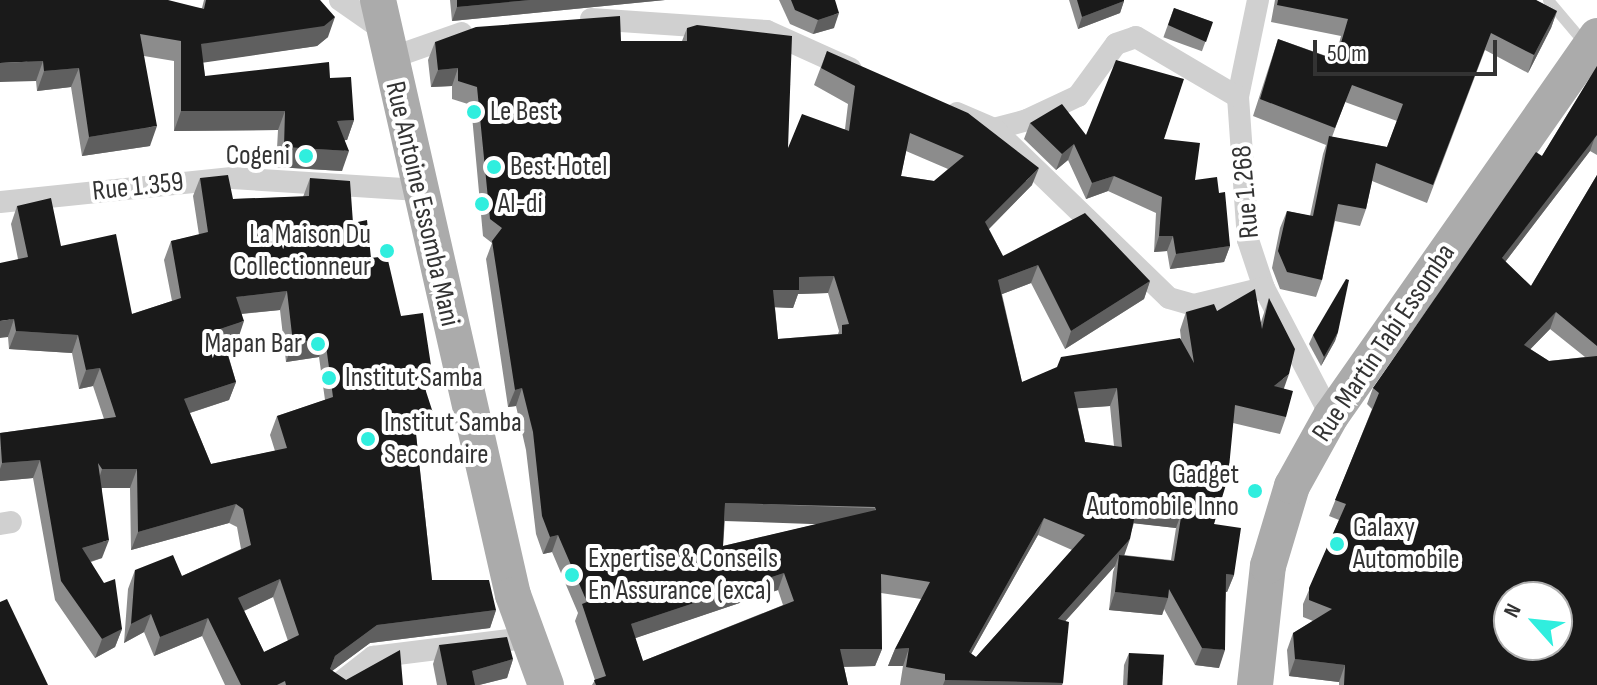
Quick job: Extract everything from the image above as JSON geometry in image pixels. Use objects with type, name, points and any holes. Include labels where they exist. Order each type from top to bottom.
[{"type":"main road","name":"Rue Antoine Essomba Mani","points":[[383,30],[526,638],[546,685]]},
{"type":"main road","name":"Rue Martin Tabi Essomba","points":[[1255,685],[1268,566],[1292,486],[1331,416],[1593,42]]},
{"type":"street","points":[[340,0],[383,30],[482,29]]},
{"type":"street","name":"Rue 1.268","points":[[1258,0],[1238,97],[1248,240],[1264,288],[1331,416]]},
{"type":"street","points":[[560,22],[623,16],[767,31],[876,79]]},
{"type":"street","points":[[994,129],[1078,96],[1116,44],[1136,37],[1238,97]]},
{"type":"street","points":[[935,104],[994,129],[1169,298],[1194,305],[1264,288]]},
{"type":"street","name":"Rue 1.359","points":[[0,202],[232,178],[419,190]]},
{"type":"street","points":[[337,685],[373,657],[526,638]]},
{"type":"lane","points":[[1548,0],[1593,42]]},
{"type":"building","points":[[0,0],[168,0],[204,9],[206,0],[320,0],[335,17],[324,26],[201,44],[205,76],[329,62],[330,78],[351,77],[354,120],[337,121],[349,151],[284,147],[285,111],[181,111],[181,41],[140,34],[157,126],[89,137],[79,68],[44,71],[43,61],[0,63]]},
{"type":"building","points":[[457,0],[530,0],[457,7]]},
{"type":"building","points":[[791,0],[835,0],[839,13],[818,20],[795,10]]},
{"type":"building","points":[[1077,0],[1124,0],[1124,1],[1082,17]]},
{"type":"building","points":[[1278,0],[1536,0],[1557,11],[1534,55],[1491,33],[1433,185],[1376,163],[1366,209],[1338,204],[1322,280],[1287,272],[1278,251],[1287,211],[1313,216],[1329,136],[1387,147],[1403,104],[1352,85],[1335,128],[1260,99],[1278,39],[1336,60],[1348,19],[1277,5]]},
{"type":"building","points":[[1174,8],[1213,22],[1206,42],[1168,25]]},
{"type":"building","points":[[620,16],[621,41],[687,41],[687,28],[697,25],[792,36],[788,148],[802,114],[849,131],[855,86],[821,68],[827,51],[968,113],[1039,168],[985,222],[1003,256],[1085,213],[1150,281],[1071,331],[1038,265],[998,280],[1022,382],[1057,367],[1061,357],[1180,338],[1194,363],[1186,312],[1214,304],[1217,311],[1255,289],[1262,329],[1269,298],[1295,349],[1289,374],[1274,386],[1293,391],[1286,417],[1235,405],[1228,478],[1214,524],[1241,528],[1234,575],[1226,574],[1225,650],[1202,648],[1169,589],[1168,598],[1115,592],[1119,555],[1174,561],[1182,511],[1137,505],[1130,539],[1058,619],[1069,622],[1063,683],[945,680],[945,674],[906,667],[909,648],[895,649],[930,582],[881,574],[882,649],[840,649],[848,685],[596,685],[594,680],[606,676],[582,604],[587,602],[558,535],[550,537],[542,516],[533,432],[522,388],[515,390],[492,241],[502,228],[490,219],[477,87],[458,81],[458,68],[438,70],[435,42],[476,27]],"holes":[[[910,133],[964,156],[934,181],[901,176]],[[834,276],[849,324],[842,325],[842,334],[778,339],[773,290],[799,290],[799,277]],[[1117,388],[1122,447],[1085,442],[1074,392]],[[725,503],[875,507],[876,510],[723,546]],[[1044,518],[1085,535],[976,657],[969,652]],[[784,573],[794,601],[643,661],[631,624]]]},
{"type":"building","points":[[1116,60],[1184,79],[1164,139],[1200,143],[1195,180],[1217,177],[1219,193],[1225,192],[1230,246],[1176,254],[1173,236],[1159,236],[1162,197],[1114,176],[1092,183],[1074,144],[1062,154],[1030,123],[1062,104],[1086,135]]},
{"type":"building","points":[[1597,66],[1597,135],[1502,258],[1531,286],[1597,175],[1597,346],[1556,312],[1524,345],[1549,361],[1597,356],[1597,685],[1344,685],[1345,665],[1295,659],[1293,633],[1332,609],[1309,600],[1309,588],[1346,504],[1335,500],[1379,393],[1373,388],[1536,152],[1542,156]]},
{"type":"building","points":[[228,175],[233,199],[309,196],[310,178],[350,181],[353,223],[367,220],[371,258],[387,256],[401,316],[423,313],[432,372],[421,376],[433,413],[414,416],[432,580],[489,580],[496,610],[377,625],[335,656],[330,669],[346,680],[400,650],[403,685],[286,685],[285,681],[277,685],[241,685],[208,618],[160,637],[151,614],[131,624],[135,570],[173,555],[182,576],[251,545],[243,509],[236,504],[138,532],[137,469],[102,469],[98,463],[109,540],[82,548],[104,583],[115,579],[122,629],[102,639],[61,581],[40,460],[2,463],[0,433],[116,417],[100,368],[86,370],[78,335],[16,331],[14,319],[0,321],[0,263],[28,257],[17,206],[51,198],[61,246],[116,234],[132,314],[181,298],[171,241],[208,232],[200,178]],"holes":[[[287,291],[293,343],[325,338],[333,397],[277,416],[287,448],[211,464],[184,399],[236,382],[220,329],[244,321],[236,297]],[[280,579],[299,635],[264,652],[238,598]]]},
{"type":"building","points":[[1346,279],[1349,280],[1338,332],[1324,357],[1313,335]]},
{"type":"building","points":[[7,599],[48,685],[0,685],[0,602]]},
{"type":"building","points":[[507,637],[513,659],[472,671],[475,685],[447,685],[439,645]]},
{"type":"building","points":[[1129,653],[1164,655],[1162,685],[1127,685]]},
{"type":"place","name":"Le Best","points":[[474,112]]},
{"type":"place","name":"Cogeni","points":[[306,156]]},
{"type":"place","name":"Best Hotel","points":[[494,167]]},
{"type":"place","name":"Al-di","points":[[482,204]]},
{"type":"place","name":"La Maison Du Collectionneur","points":[[387,251]]},
{"type":"place","name":"Mapan Bar","points":[[318,344]]},
{"type":"place","name":"Institut Samba","points":[[329,378]]},
{"type":"place","name":"Institut Samba Secondaire","points":[[368,439]]},
{"type":"place","name":"Gadget Automobile Inno","points":[[1255,491]]},
{"type":"place","name":"Galaxy Automobile","points":[[1337,544]]},
{"type":"place","name":"Expertise & Conseils En Assurance (exca)","points":[[572,575]]}]
